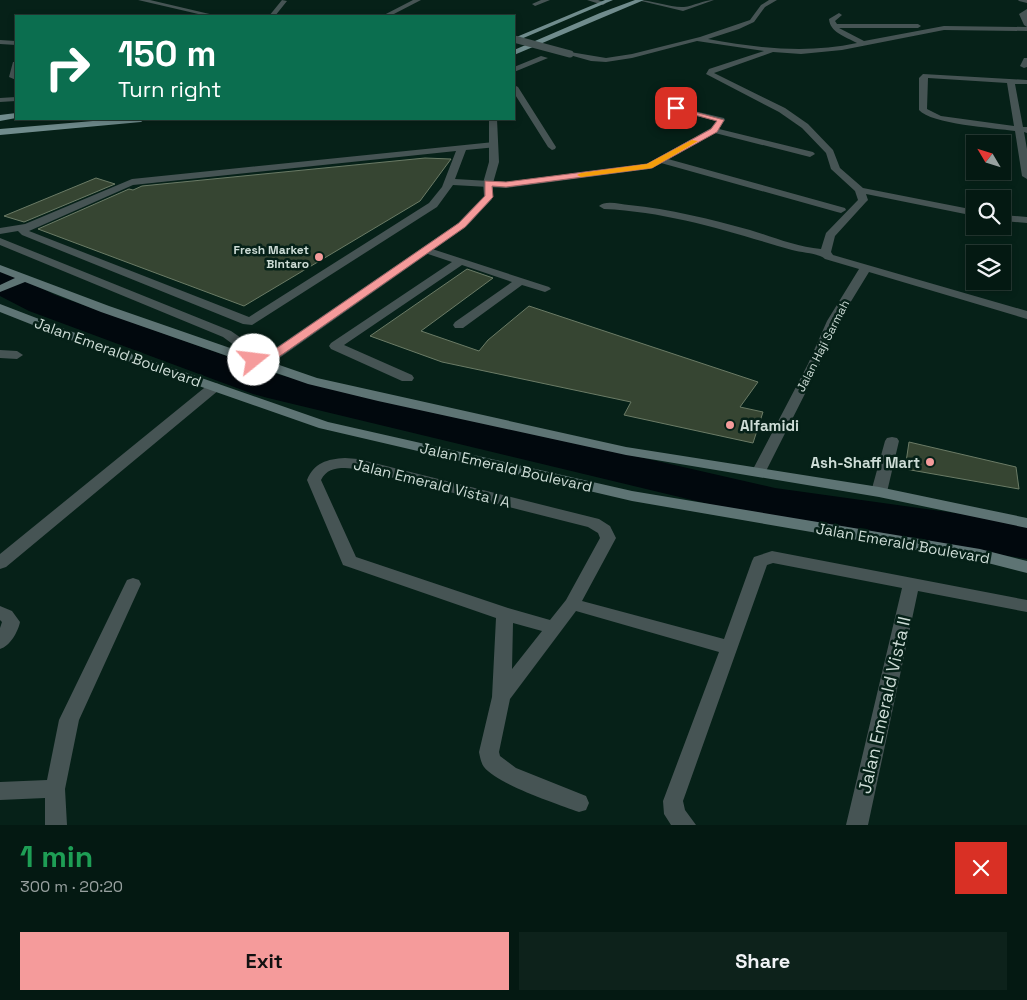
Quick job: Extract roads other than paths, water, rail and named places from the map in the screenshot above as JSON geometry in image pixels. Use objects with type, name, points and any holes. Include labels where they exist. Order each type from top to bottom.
[{"type":"main road","points":[[515,53],[602,14],[640,0]]},
{"type":"main road","points":[[515,39],[607,1]]},
{"type":"main road","points":[[0,118],[15,116]]},
{"type":"main road","points":[[0,132],[131,120]]},
{"type":"main road","points":[[7,279],[313,381],[378,398],[626,451],[879,492],[1027,523]]},
{"type":"main road","name":"Jalan Emerald Boulevard","points":[[0,308],[100,347],[324,425],[632,496],[980,555],[1027,567]]},
{"type":"street","points":[[141,0],[210,15]]},
{"type":"street","points":[[387,15],[418,0]]},
{"type":"street","points":[[535,4],[547,0]]},
{"type":"street","points":[[590,0],[607,1]]},
{"type":"street","points":[[640,0],[683,9],[711,0]]},
{"type":"street","points":[[515,39],[591,59],[606,60],[632,56],[737,28],[752,21],[763,6],[774,0]]},
{"type":"street","points":[[1021,0],[1027,1]]},
{"type":"street","points":[[273,15],[284,1]]},
{"type":"street","points":[[1027,11],[1022,14],[1027,25]]},
{"type":"street","points":[[839,15],[831,20],[833,26],[837,30],[864,43]]},
{"type":"street","points":[[833,26],[1027,29]]},
{"type":"street","points":[[697,39],[773,51],[816,51],[944,28]]},
{"type":"street","points":[[0,42],[15,44]]},
{"type":"street","points":[[773,51],[712,71],[710,74],[782,110],[805,126],[830,152],[836,169],[860,190],[863,200],[830,235],[825,254]]},
{"type":"street","points":[[515,70],[544,58]]},
{"type":"street","points":[[1022,129],[963,122],[927,114],[923,110],[923,78],[932,75],[1027,82]]},
{"type":"street","points":[[1011,81],[1022,129],[1027,176]]},
{"type":"street","points":[[517,98],[552,147]]},
{"type":"street","points":[[0,100],[15,99]]},
{"type":"street","points":[[450,180],[489,180],[506,185],[649,166],[714,130],[721,120],[676,108]]},
{"type":"street","points":[[1,238],[227,334],[247,348],[258,362],[462,225],[489,197],[489,180],[494,162],[493,120]]},
{"type":"street","points":[[714,130],[810,154]]},
{"type":"street","points":[[1,238],[26,230],[132,182],[494,147]]},
{"type":"street","points":[[26,230],[242,319],[252,321],[433,205],[447,188],[462,149]]},
{"type":"street","points":[[661,160],[841,210]]},
{"type":"street","points":[[860,190],[898,196],[966,211]]},
{"type":"street","points":[[604,206],[644,209],[762,237],[801,250],[825,254],[829,257],[865,268],[1027,314]]},
{"type":"street","points":[[1011,219],[1027,220]]},
{"type":"street","points":[[426,250],[545,289]]},
{"type":"street","points":[[407,378],[335,346],[461,261]]},
{"type":"street","name":"Jalan Haji Sarmah","points":[[758,473],[814,364],[833,321],[865,268]]},
{"type":"street","points":[[459,325],[521,280]]},
{"type":"street","points":[[214,329],[242,319]]},
{"type":"street","points":[[227,334],[242,319]]},
{"type":"street","points":[[0,354],[17,355]]},
{"type":"street","points":[[0,563],[214,387]]},
{"type":"street","points":[[879,492],[892,441]]},
{"type":"street","name":"Jalan Emerald Vista I A","points":[[501,698],[554,628],[572,604],[608,538],[604,530],[593,523],[358,464],[342,462],[327,465],[316,473],[314,480],[349,561],[505,614],[554,628]]},
{"type":"street","points":[[685,825],[676,814],[673,801],[760,561],[772,557],[1027,606]]},
{"type":"street","points":[[56,825],[55,789],[69,720],[133,584]]},
{"type":"street","name":"Jalan Emerald Vista II","points":[[857,825],[911,584]]},
{"type":"street","points":[[572,604],[730,648]]},
{"type":"street","points":[[0,612],[10,617],[12,624],[0,642]]},
{"type":"street","name":"Jalan Emerald Vista I A","points":[[505,614],[501,698],[489,752],[492,761],[509,774],[579,803]]},
{"type":"street","points":[[0,791],[55,789]]},
{"type":"waterway","points":[[0,282],[42,303],[268,385],[775,504],[1027,541]]},
{"type":"place","name":"Fresh Market Bintaro","points":[[319,257]]},
{"type":"place","name":"Alfamidi","points":[[730,425]]},
{"type":"place","name":"Ash-Shaff Mart","points":[[930,462]]}]
